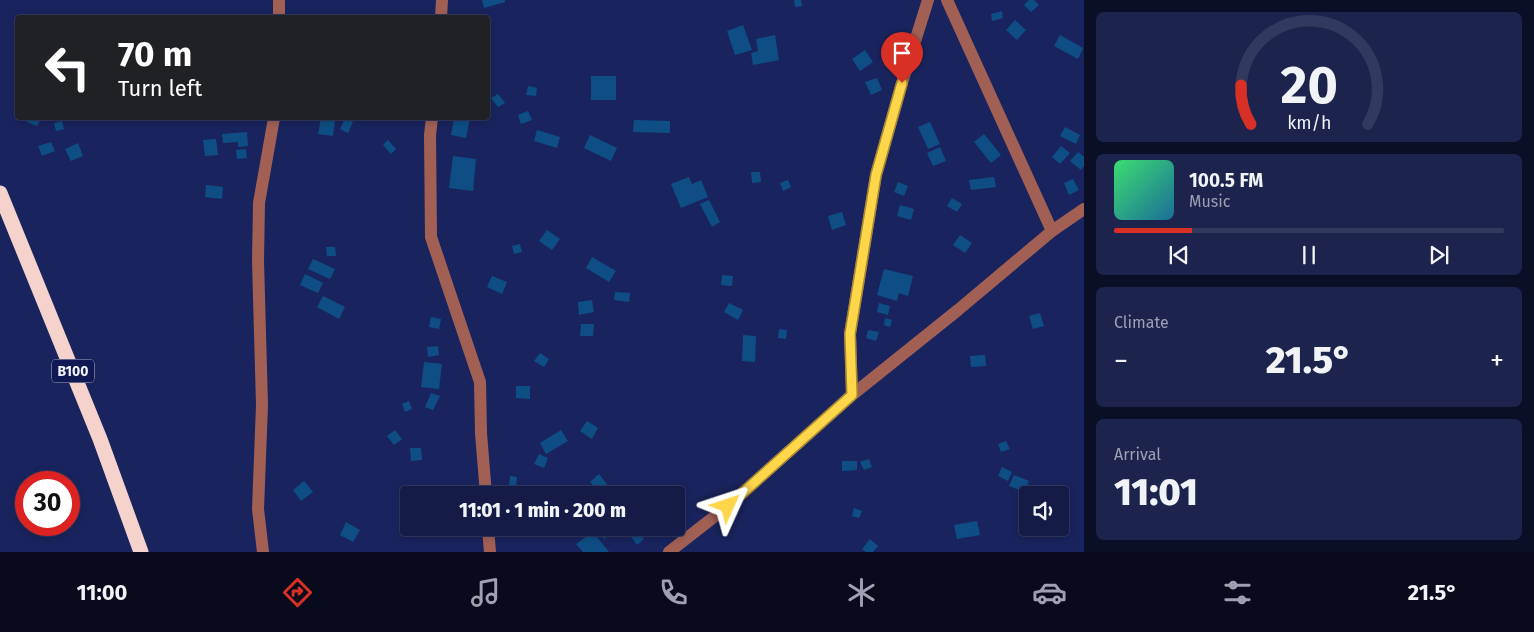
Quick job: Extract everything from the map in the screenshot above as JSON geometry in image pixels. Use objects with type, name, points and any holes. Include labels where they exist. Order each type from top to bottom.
[{"type":"highway","name":"B100","points":[[0,193],[100,439],[141,552]]},
{"type":"street","points":[[279,15],[280,0]]},
{"type":"street","points":[[441,15],[442,0]]},
{"type":"street","points":[[852,395],[850,334],[876,175],[928,0]]},
{"type":"street","points":[[948,0],[1052,231]]},
{"type":"street","points":[[263,552],[258,509],[262,405],[258,261],[259,203],[274,120]]},
{"type":"street","points":[[432,120],[430,135],[431,237],[480,382],[481,433],[485,486]]},
{"type":"street","points":[[670,552],[728,506],[852,395],[1052,231],[1084,209]]},
{"type":"street","points":[[489,536],[490,552]]},
{"type":"building","points":[[482,0],[505,0],[505,2],[484,8]]},
{"type":"building","points":[[794,0],[801,0],[802,6],[795,7]]},
{"type":"building","points":[[1029,0],[1034,0],[1039,5],[1031,12],[1024,5]]},
{"type":"building","points":[[1002,11],[1003,18],[992,21],[991,14]]},
{"type":"building","points":[[1015,20],[1026,30],[1017,40],[1006,30]]},
{"type":"building","points":[[743,25],[752,50],[735,55],[727,31]]},
{"type":"building","points":[[775,35],[779,60],[753,65],[751,53],[758,51],[756,39]]},
{"type":"building","points":[[1060,35],[1083,48],[1078,59],[1054,46]]},
{"type":"building","points":[[865,50],[873,62],[860,71],[852,59]]},
{"type":"building","points":[[591,76],[616,76],[616,100],[591,100]]},
{"type":"building","points":[[877,78],[882,90],[871,95],[865,82]]},
{"type":"building","points":[[528,86],[537,88],[536,96],[526,95]]},
{"type":"building","points":[[498,94],[505,103],[498,107],[491,98]]},
{"type":"building","points":[[528,111],[532,120],[521,124],[518,115]]},
{"type":"building","points":[[28,120],[40,120],[37,126],[27,122]]},
{"type":"building","points":[[321,120],[335,120],[333,136],[318,134]]},
{"type":"building","points":[[344,120],[353,122],[348,133],[340,129]]},
{"type":"building","points":[[454,120],[470,120],[466,138],[451,135]]},
{"type":"building","points":[[634,120],[670,121],[670,133],[633,132]]},
{"type":"building","points":[[62,121],[64,129],[56,131],[54,123]]},
{"type":"building","points":[[930,122],[940,144],[928,149],[918,127]]},
{"type":"building","points":[[1065,127],[1080,135],[1076,144],[1060,136]]},
{"type":"building","points":[[537,130],[560,137],[557,148],[534,141]]},
{"type":"building","points":[[247,132],[248,146],[238,147],[238,142],[223,143],[222,134]]},
{"type":"building","points":[[984,134],[1001,155],[991,163],[974,142]]},
{"type":"building","points":[[590,135],[617,148],[611,161],[584,148]]},
{"type":"building","points":[[216,139],[218,155],[205,156],[203,140]]},
{"type":"building","points":[[388,140],[396,149],[391,154],[383,145]]},
{"type":"building","points":[[51,142],[55,151],[42,156],[38,146]]},
{"type":"building","points":[[78,143],[83,156],[71,161],[65,149]]},
{"type":"building","points":[[1061,146],[1070,153],[1060,164],[1052,157]]},
{"type":"building","points":[[940,147],[946,161],[933,166],[927,153]]},
{"type":"building","points":[[246,149],[247,158],[237,159],[236,150]]},
{"type":"building","points":[[1078,152],[1084,157],[1084,166],[1081,170],[1070,161]]},
{"type":"building","points":[[453,156],[476,159],[473,191],[449,188]]},
{"type":"building","points":[[751,172],[760,172],[761,182],[752,183]]},
{"type":"building","points":[[689,177],[692,184],[701,180],[708,197],[681,208],[671,184]]},
{"type":"building","points":[[994,177],[996,187],[971,190],[969,180]]},
{"type":"building","points":[[1073,179],[1079,190],[1069,195],[1064,183]]},
{"type":"building","points":[[788,180],[791,187],[783,191],[780,183]]},
{"type":"building","points":[[898,182],[908,186],[904,196],[894,192]]},
{"type":"building","points":[[206,185],[223,187],[222,199],[205,197]]},
{"type":"building","points":[[952,198],[962,204],[957,212],[947,206]]},
{"type":"building","points":[[709,200],[720,222],[712,227],[700,204]]},
{"type":"building","points":[[900,205],[914,209],[911,220],[897,216]]},
{"type":"building","points":[[842,212],[846,225],[832,230],[828,216]]},
{"type":"building","points":[[547,230],[560,239],[552,250],[539,241]]},
{"type":"building","points":[[960,235],[972,243],[965,253],[953,245]]},
{"type":"building","points":[[520,244],[522,252],[514,254],[512,246]]},
{"type":"building","points":[[326,247],[335,247],[336,256],[327,256]]},
{"type":"building","points":[[592,257],[616,271],[609,282],[586,268]]},
{"type":"building","points":[[313,259],[335,269],[330,279],[308,269]]},
{"type":"building","points":[[884,269],[913,276],[908,296],[899,293],[897,301],[877,295]]},
{"type":"building","points":[[305,274],[323,283],[318,293],[300,285]]},
{"type":"building","points":[[722,275],[733,276],[732,286],[721,285]]},
{"type":"building","points":[[492,276],[507,282],[502,294],[487,287]]},
{"type":"building","points":[[615,292],[630,293],[629,302],[614,300]]},
{"type":"building","points":[[323,296],[345,307],[339,319],[317,307]]},
{"type":"building","points":[[592,300],[594,312],[579,315],[578,302]]},
{"type":"building","points":[[729,303],[743,310],[738,320],[724,312]]},
{"type":"building","points":[[879,303],[890,306],[888,315],[877,312]]},
{"type":"building","points":[[1040,313],[1044,326],[1033,329],[1029,316]]},
{"type":"building","points":[[431,317],[441,319],[439,329],[429,327]]},
{"type":"building","points":[[885,318],[892,320],[890,327],[884,325]]},
{"type":"building","points":[[581,324],[594,324],[593,336],[580,336]]},
{"type":"building","points":[[779,329],[787,330],[786,339],[778,338]]},
{"type":"building","points":[[868,330],[879,332],[876,341],[866,338]]},
{"type":"building","points":[[743,335],[756,336],[755,362],[742,361]]},
{"type":"building","points":[[438,346],[439,355],[428,357],[427,347]]},
{"type":"building","points":[[540,353],[549,359],[544,367],[534,361]]},
{"type":"building","points":[[985,355],[986,366],[971,367],[970,356]]},
{"type":"building","points":[[424,362],[442,364],[439,389],[421,387]]},
{"type":"building","points":[[516,386],[530,386],[530,399],[516,398]]},
{"type":"building","points":[[431,393],[440,396],[433,410],[425,407]]},
{"type":"building","points":[[409,401],[412,409],[405,412],[402,404]]},
{"type":"building","points":[[587,421],[598,428],[592,439],[580,431]]},
{"type":"building","points":[[395,430],[402,439],[394,445],[387,436]]},
{"type":"building","points":[[561,430],[568,441],[546,454],[540,443]]},
{"type":"building","points":[[1006,441],[1010,449],[1001,452],[998,444]]},
{"type":"building","points":[[410,448],[421,448],[422,460],[411,461]]},
{"type":"building","points":[[539,454],[548,458],[544,468],[534,464]]},
{"type":"building","points":[[869,459],[872,467],[864,470],[860,462]]},
{"type":"building","points":[[842,461],[857,461],[857,470],[842,471]]},
{"type":"building","points":[[1002,467],[1012,472],[1008,481],[998,476]]},
{"type":"building","points":[[599,474],[608,486],[594,486],[590,482]]},
{"type":"building","points":[[1014,475],[1029,481],[1027,486],[1019,486],[1019,490],[1009,486]]},
{"type":"building","points":[[510,476],[517,477],[516,486],[509,486]]},
{"type":"building","points":[[304,481],[313,492],[301,501],[293,490]]},
{"type":"building","points":[[854,508],[862,511],[859,518],[852,516]]},
{"type":"building","points":[[977,521],[980,535],[957,539],[954,525]]},
{"type":"building","points":[[346,522],[360,530],[353,542],[340,535]]},
{"type":"building","points":[[587,536],[596,536],[609,552],[583,552],[576,544]]},
{"type":"building","points":[[631,536],[642,536],[644,539],[637,545]]},
{"type":"building","points":[[870,539],[878,546],[873,552],[866,552],[862,549]]},
{"type":"route","points":[[728,506],[852,395],[850,334],[876,175],[902,83]]}]
